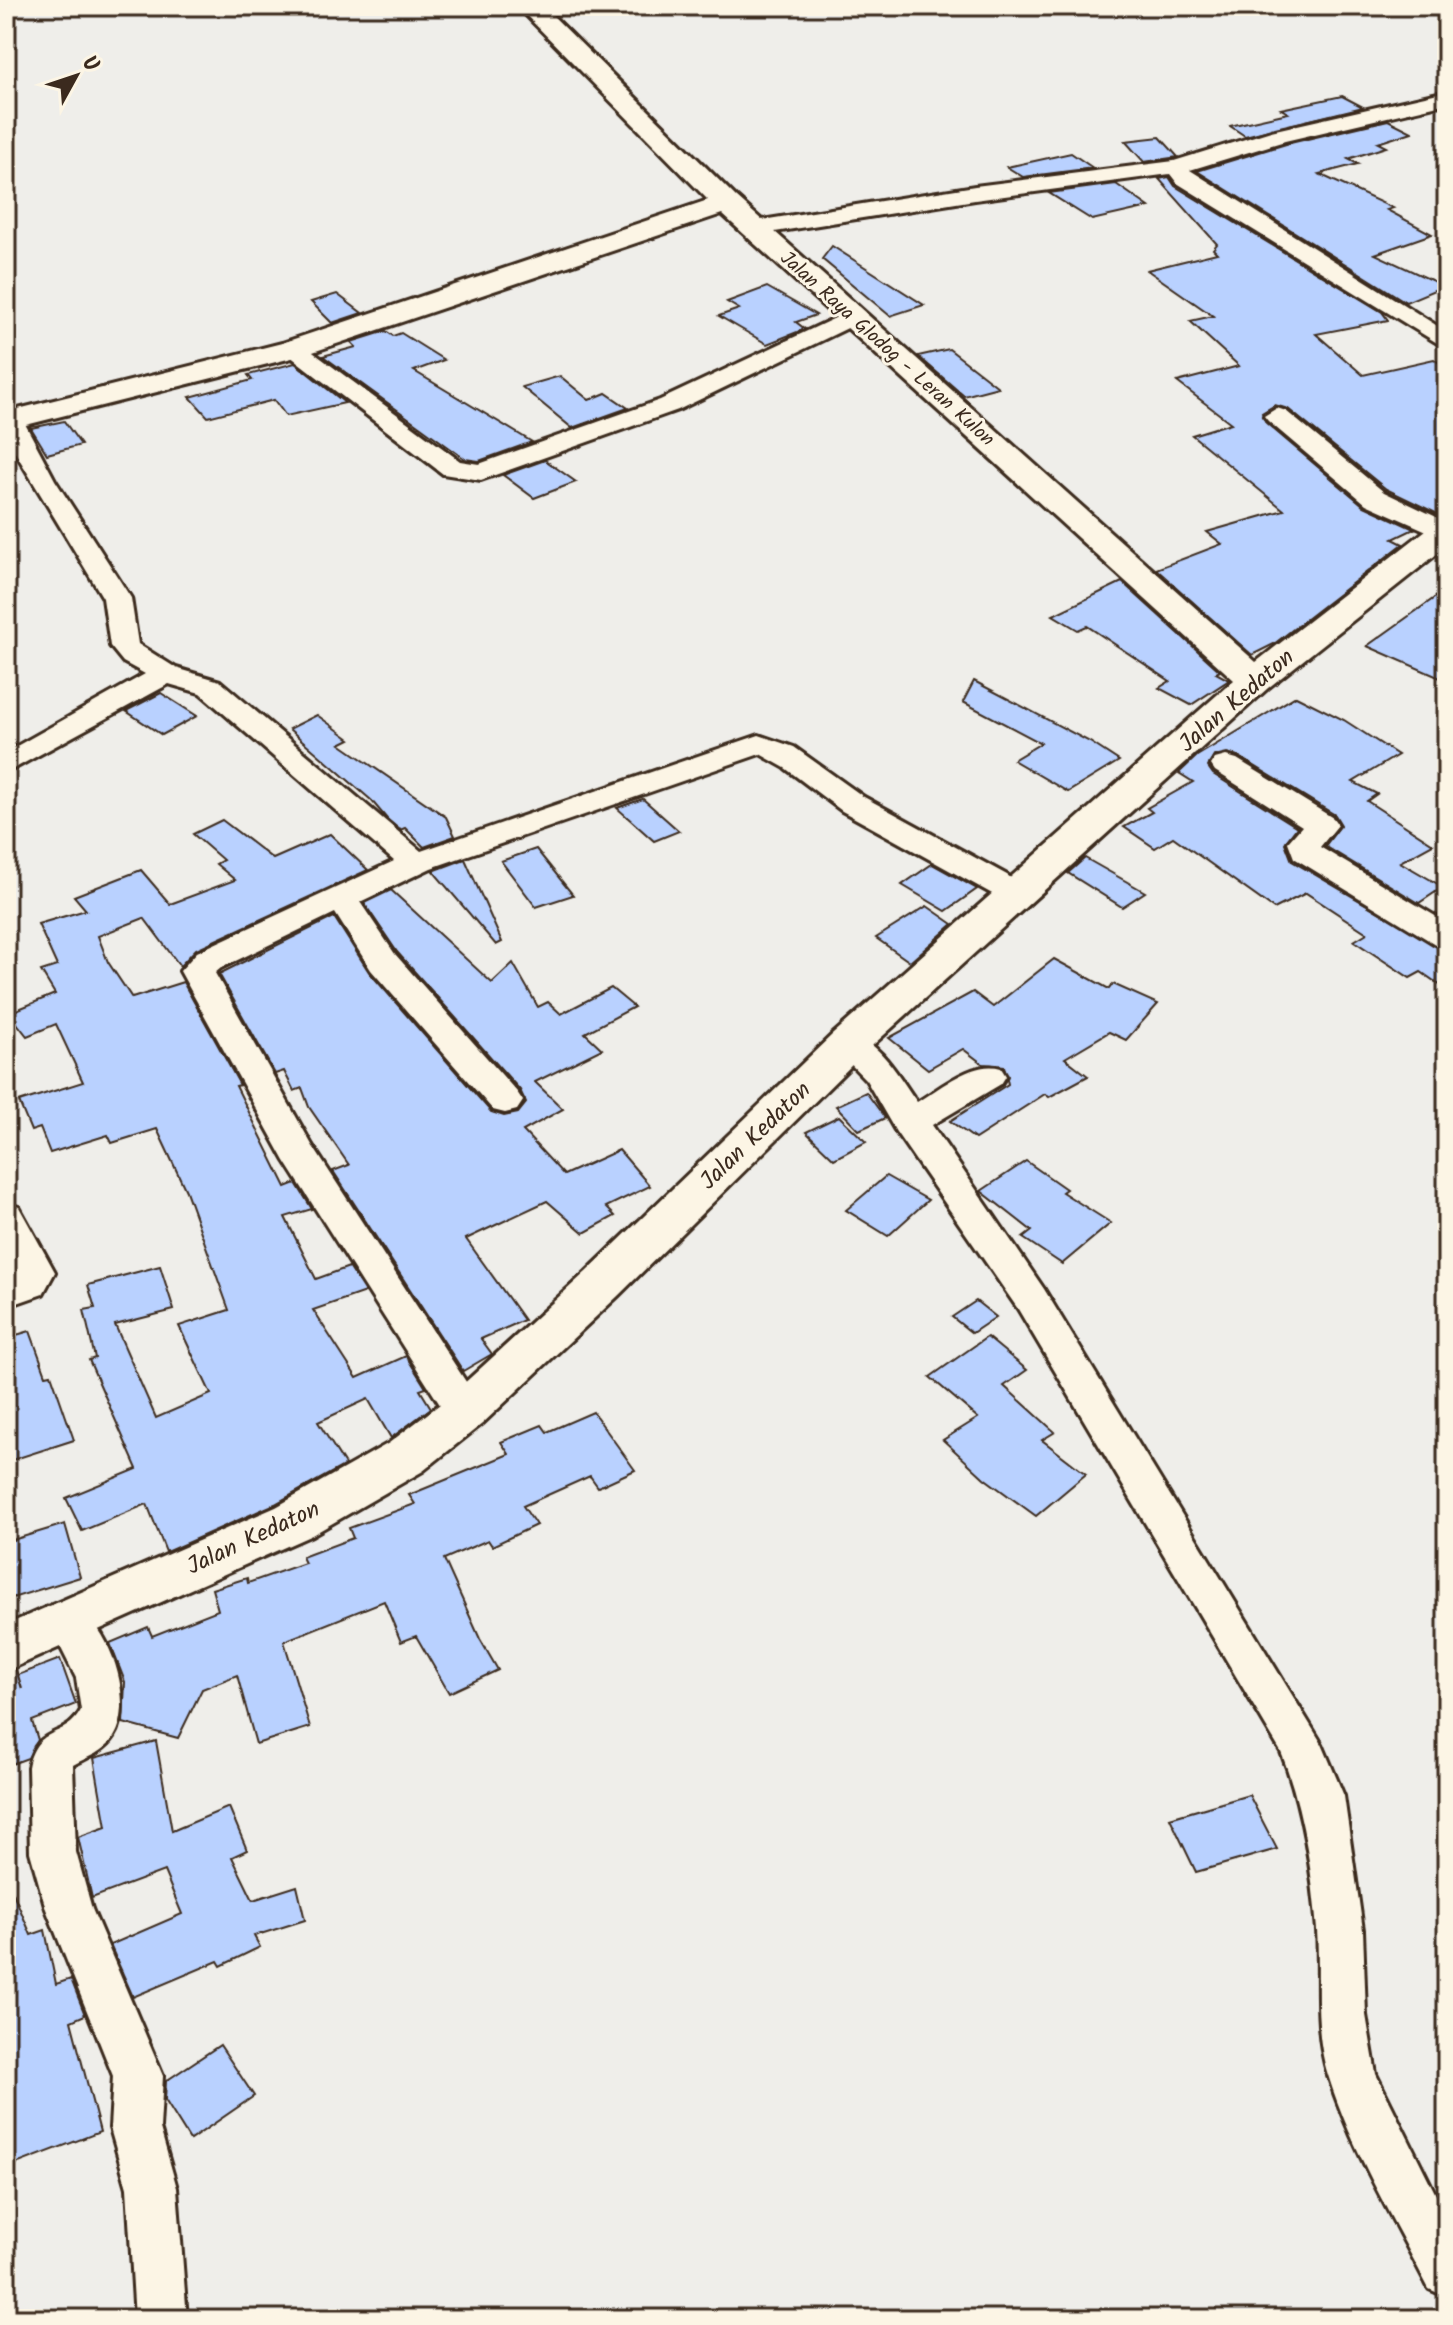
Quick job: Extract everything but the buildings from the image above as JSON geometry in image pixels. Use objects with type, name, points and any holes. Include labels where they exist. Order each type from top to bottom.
[{"type":"street","name":"Jalan Raya Glodog - Leran Kulon","points":[[529,6],[726,203],[1255,680]]},
{"type":"street","points":[[756,228],[975,193],[1176,167],[1279,136],[1447,97]]},
{"type":"street","points":[[1176,167],[1185,178],[1447,342]]},
{"type":"street","points":[[420,861],[401,854],[210,687],[148,666],[124,646],[117,598],[8,420],[293,349],[726,203]]},
{"type":"street","points":[[293,349],[452,468],[481,472],[669,405],[852,317]]},
{"type":"street","points":[[1277,416],[1375,498],[1446,531]]},
{"type":"street","name":"Jalan Kedaton","points":[[6,1649],[294,1521],[406,1457],[465,1411],[602,1284],[848,1044],[1255,680],[1446,531]]},
{"type":"street","points":[[6,764],[166,674]]},
{"type":"street","points":[[465,1411],[298,1152],[197,971],[209,960],[420,861],[759,744],[778,751],[850,803],[972,866],[1016,894]]},
{"type":"street","points":[[1226,765],[1322,825],[1304,842],[1305,851],[1447,937]]},
{"type":"street","points":[[342,899],[383,962],[505,1101]]},
{"type":"street","points":[[848,1044],[878,1072],[909,1123],[1031,1299],[1300,1744],[1321,1796],[1340,1930],[1342,2015],[1352,2074],[1380,2140],[1447,2271]]},
{"type":"street","points":[[909,1123],[989,1076]]},
{"type":"street","points":[[6,1216],[36,1272],[30,1284],[6,1293]]},
{"type":"street","points":[[68,1620],[96,1669],[102,1701],[96,1725],[86,1737],[53,1754],[50,1767],[53,1852],[69,1909],[138,2076],[135,2128],[152,2188],[161,2319]]}]
